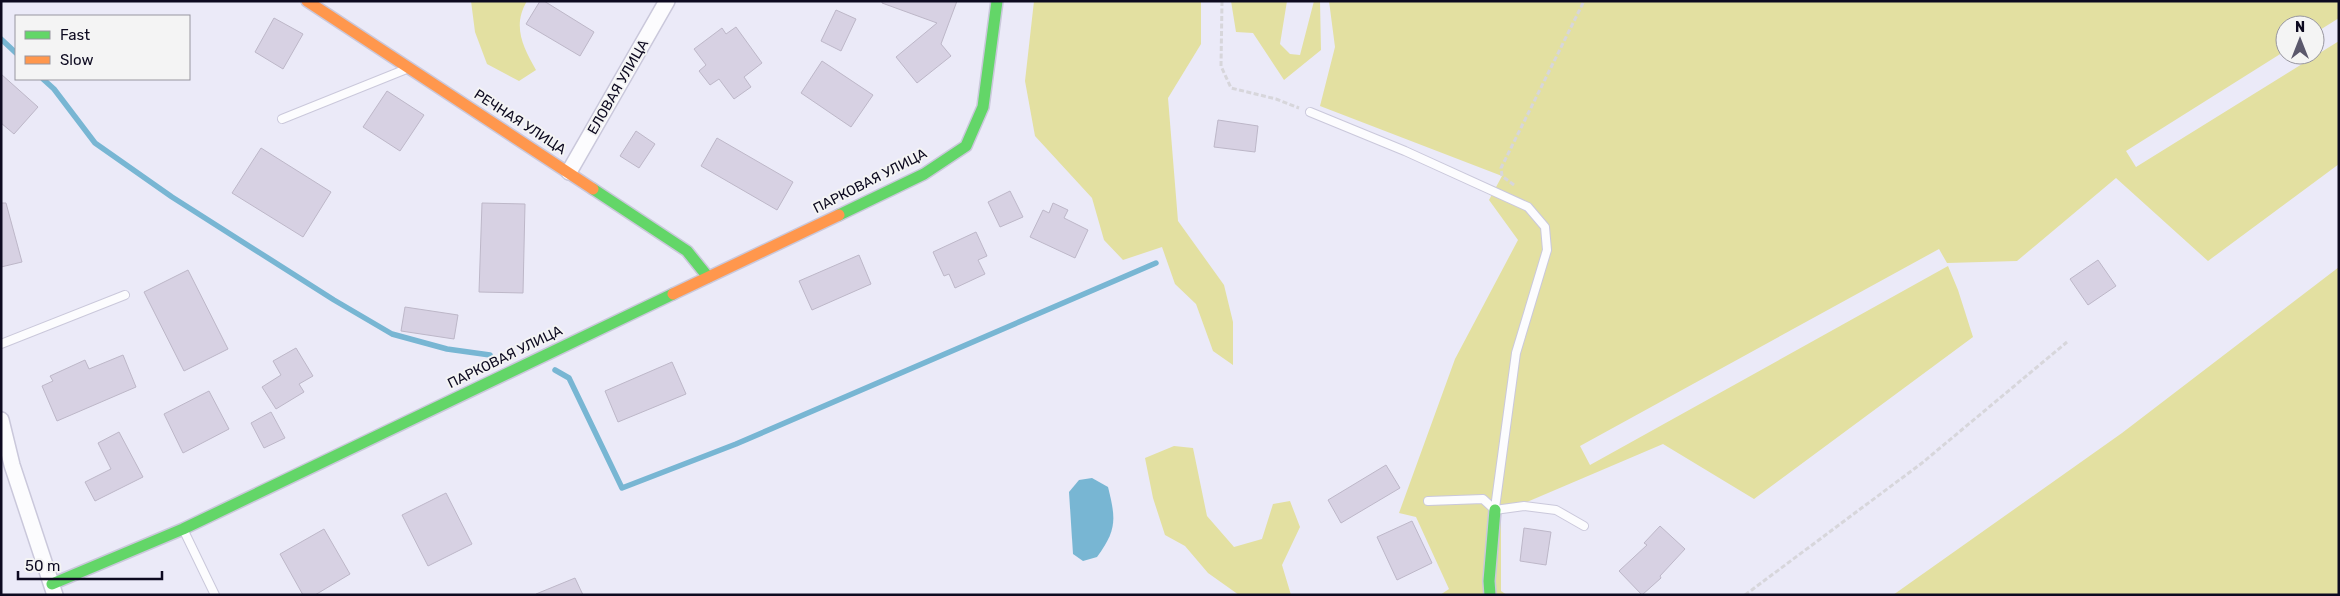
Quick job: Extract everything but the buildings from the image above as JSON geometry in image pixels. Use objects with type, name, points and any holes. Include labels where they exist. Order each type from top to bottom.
[{"type":"street","name":"РЕЧНАЯ УЛИЦА","points":[[308,1],[687,251],[708,277]]},
{"type":"street","name":"ЕЛОВАЯ УЛИЦА","points":[[569,172],[668,1]]},
{"type":"street","name":"ПАРКОВАЯ УЛИЦА","points":[[54,590],[924,174],[966,146],[983,107],[996,1]]},
{"type":"street","points":[[1,420],[12,465],[54,590]]},
{"type":"street","points":[[1490,595],[1489,581],[1495,510]]},
{"type":"lane","points":[[282,119],[408,68]]},
{"type":"lane","points":[[1310,112],[1405,151],[1528,207],[1545,226],[1547,250],[1516,353],[1495,510]]},
{"type":"lane","points":[[1,344],[125,295]]},
{"type":"lane","points":[[1428,501],[1483,499],[1495,510]]},
{"type":"lane","points":[[1495,510],[1524,506],[1556,510],[1584,526]]},
{"type":"lane","points":[[183,529],[215,595]]},
{"type":"path","points":[[1222,1],[1221,66],[1231,88],[1276,99],[1310,112]]},
{"type":"path","points":[[1501,168],[1584,1]]},
{"type":"path","points":[[1745,595],[1922,463],[2066,342]]},
{"type":"shaded area","points":[[471,1],[527,1],[520,19],[521,36],[523,45],[536,70],[519,81],[487,64],[475,32]]},
{"type":"shaded area","points":[[1034,1],[1201,1],[1201,44],[1168,98],[1178,221],[1224,285],[1233,322],[1233,365],[1213,351],[1196,304],[1175,284],[1162,247],[1123,260],[1104,240],[1092,198],[1035,136],[1025,81]]},
{"type":"shaded area","points":[[1231,1],[1287,1],[1280,44],[1290,54],[1300,55],[1314,1],[1320,1],[1321,50],[1284,80],[1253,33],[1236,32]]},
{"type":"shaded area","points":[[1329,1],[2339,1],[2339,18],[2325,27],[2325,15],[2275,15],[2275,57],[2126,151],[2136,167],[2300,65],[2325,65],[2325,50],[2339,41],[2339,164],[2208,261],[2116,178],[2017,261],[1947,263],[1939,249],[1580,446],[1590,465],[1948,266],[1973,337],[1754,499],[1663,444],[1501,513],[1501,591],[1507,595],[1440,595],[1449,589],[1416,517],[1399,513],[1455,359],[1518,240],[1489,200],[1502,176],[1320,106],[1335,47]]},
{"type":"shaded area","points":[[2339,267],[2339,595],[1893,595],[2122,433]]},
{"type":"shaded area","points":[[1174,446],[1193,448],[1207,516],[1234,547],[1262,539],[1273,504],[1290,501],[1300,527],[1282,565],[1291,595],[1239,595],[1208,573],[1185,546],[1165,535],[1153,498],[1145,458]]},
{"type":"water","points":[[1092,478],[1108,487],[1113,524],[1104,548],[1097,557],[1083,561],[1073,554],[1069,492],[1079,480]]},
{"type":"waterway","points":[[1,39],[15,52]]},
{"type":"waterway","points":[[44,80],[54,89],[95,143],[172,197],[334,300],[392,334],[447,349],[490,355]]},
{"type":"waterway","points":[[555,370],[569,378],[622,488],[736,444],[1156,263]]},
{"type":"traffic: fast","points":[[839,215],[924,174],[966,146],[983,107],[997,1]]},
{"type":"traffic: fast","points":[[593,189],[687,251],[708,277]]},
{"type":"traffic: fast","points":[[52,584],[183,529],[673,294]]},
{"type":"traffic: fast","points":[[1490,595],[1489,581],[1495,510]]},
{"type":"traffic: slow","points":[[307,1],[593,189]]},
{"type":"traffic: slow","points":[[673,294],[839,215]]}]
